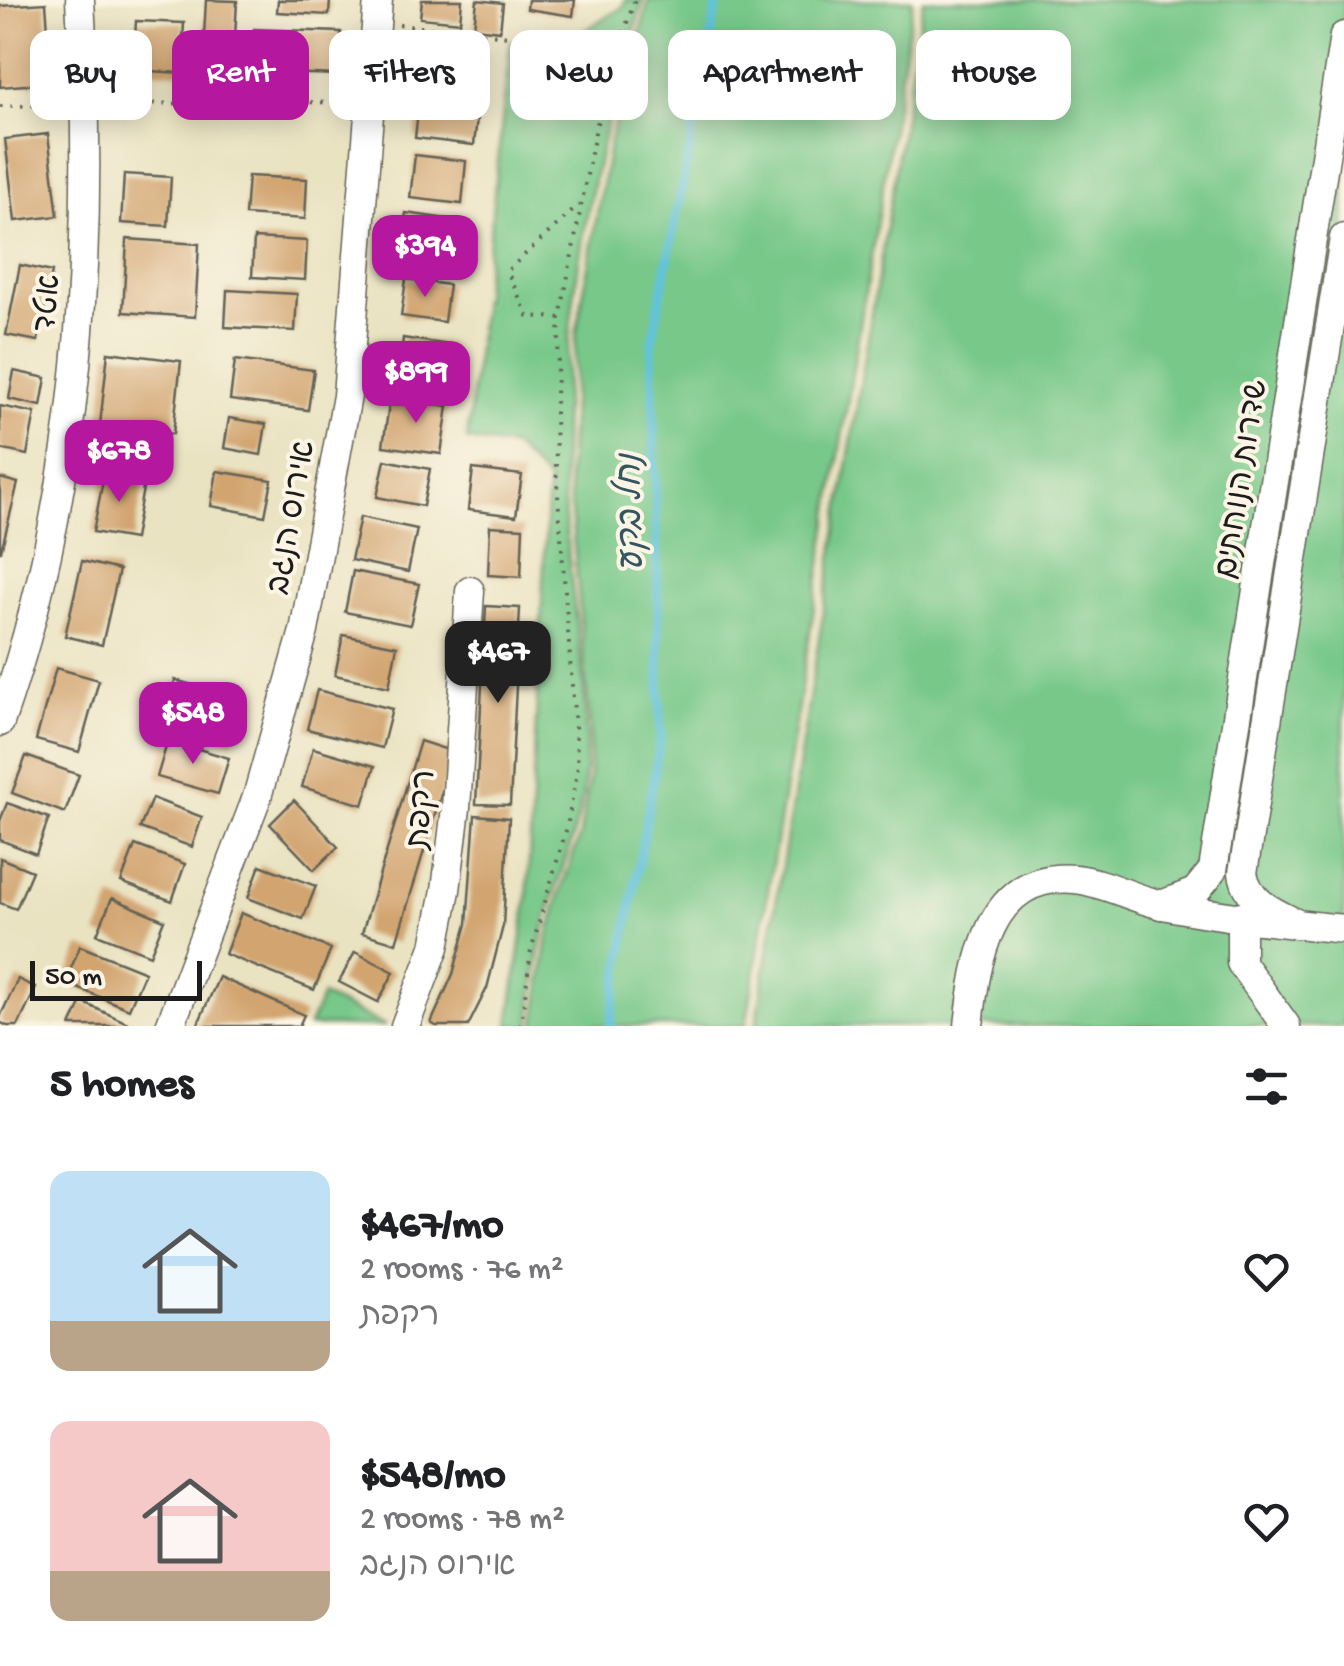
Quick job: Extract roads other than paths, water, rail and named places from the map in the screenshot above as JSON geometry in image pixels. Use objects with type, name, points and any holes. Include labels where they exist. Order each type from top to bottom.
[{"type":"street","name":"אטד","points":[[0,722],[40,586],[68,438],[83,270],[85,104],[80,0]]},
{"type":"street","name":"אירוס הנגב","points":[[170,1026],[257,797],[304,631],[348,396],[377,12]]},
{"type":"street","name":"שדרות הנוחתים","points":[[1161,904],[1195,892],[1213,870],[1344,36]]},
{"type":"street","name":"שדרות הנוחתים","points":[[1298,924],[1262,906],[1251,894],[1244,873],[1344,238]]},
{"type":"street","name":"רקפת","points":[[406,1026],[434,946],[446,890],[456,808],[470,591]]},
{"type":"street","points":[[969,1026],[977,967],[992,925],[1008,900],[1030,886],[1052,879],[1079,880],[1161,904],[1344,929]]},
{"type":"street","points":[[1241,916],[1241,963],[1286,1026]]},
{"type":"waterway","name":"נחל בקע","points":[[610,1026],[661,736],[652,342],[718,0]]}]
